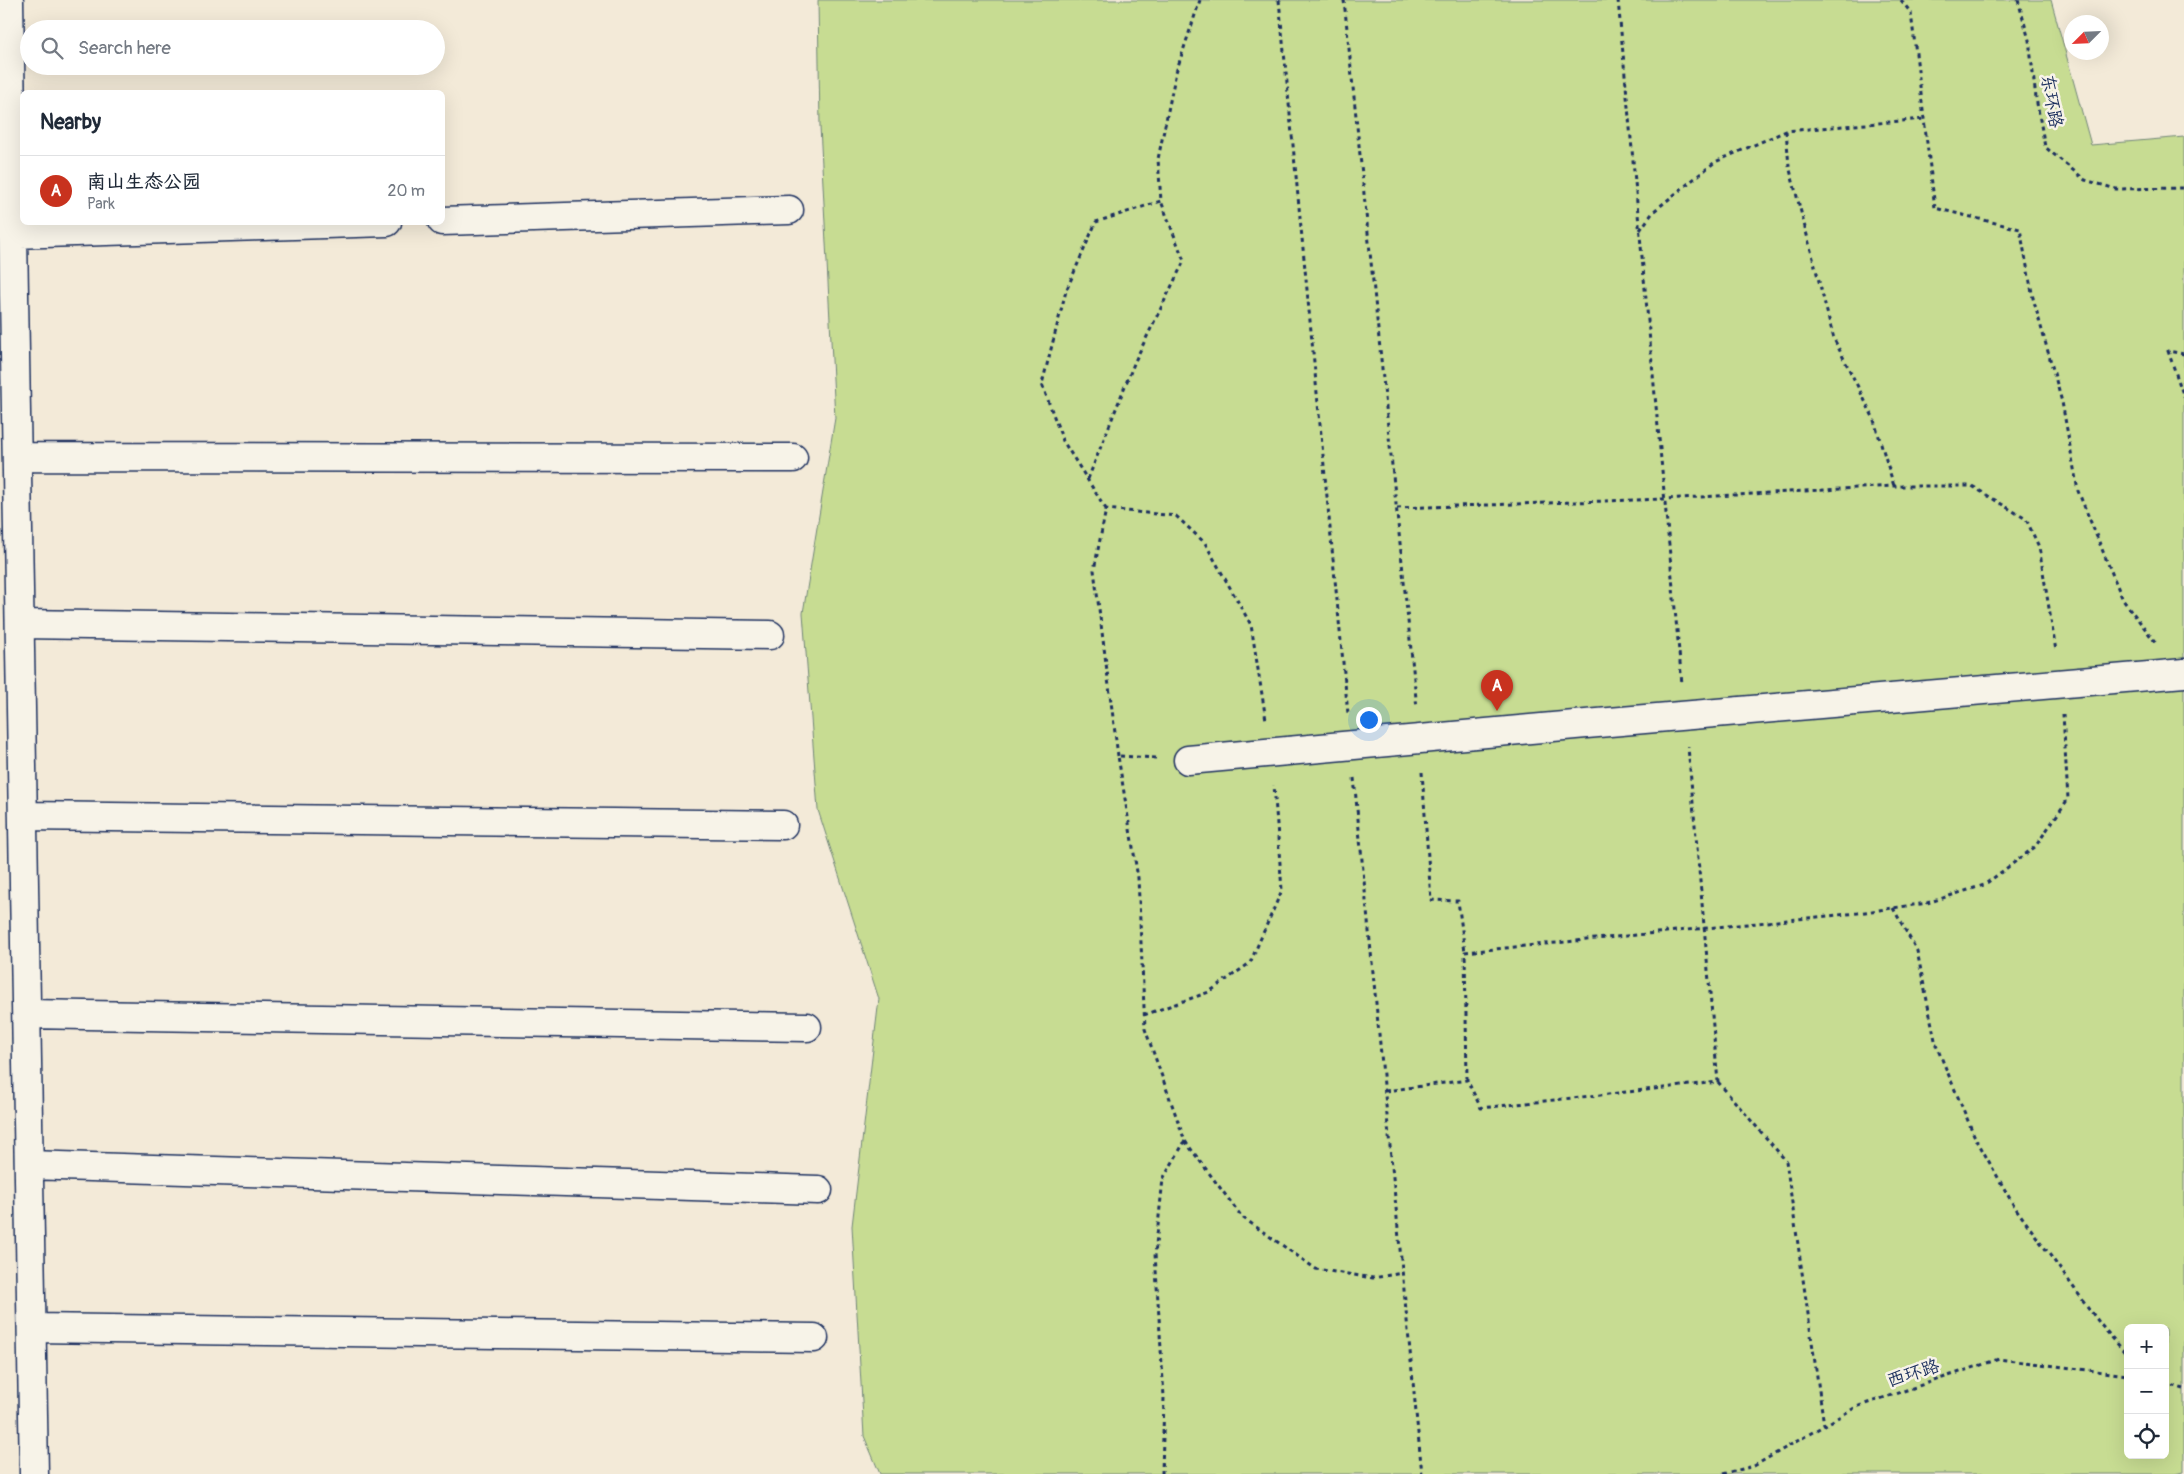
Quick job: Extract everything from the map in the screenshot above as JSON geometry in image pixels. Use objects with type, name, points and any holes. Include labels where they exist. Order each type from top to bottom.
[{"type":"street","points":[[9,0],[34,1474]]},
{"type":"street","points":[[445,221],[789,210]]},
{"type":"street","points":[[13,234],[294,225]]},
{"type":"street","points":[[17,457],[793,458]]},
{"type":"street","points":[[20,624],[770,635]]},
{"type":"street","points":[[1188,760],[2181,674]]},
{"type":"street","points":[[23,816],[783,825]]},
{"type":"street","points":[[27,1014],[807,1027]]},
{"type":"street","points":[[29,1165],[818,1190]]},
{"type":"street","points":[[32,1328],[814,1338]]},
{"type":"path","points":[[1088,479],[1135,362],[1184,261],[1161,201],[1158,159],[1176,72],[1200,0]]},
{"type":"path","points":[[1344,0],[1420,739],[1431,900],[1458,901],[1465,952],[1467,1080],[1481,1108],[1718,1082]]},
{"type":"path","points":[[1618,0],[1718,1082],[1786,1160],[1824,1425]]},
{"type":"path","points":[[1901,0],[1911,13],[1935,208],[2020,229],[2033,298],[2062,402],[2078,491],[2123,600],[2181,674]]},
{"type":"path","name":"东环路","points":[[2018,0],[2029,40],[2036,98],[2046,147],[2085,180],[2116,189],[2184,188]]},
{"type":"path","points":[[1640,230],[1654,210],[1715,162],[1786,131],[1924,119]]},
{"type":"path","points":[[1786,131],[1789,166],[1834,339],[1873,417],[1894,486]]},
{"type":"path","points":[[1161,201],[1096,222],[1066,291],[1042,384],[1063,441],[1106,509],[1094,570],[1118,756],[1138,878],[1145,1029],[1185,1141],[1242,1217],[1316,1269],[1373,1278],[1402,1273]]},
{"type":"path","points":[[2184,354],[2168,351],[2184,397]]},
{"type":"path","points":[[1397,508],[1664,499],[1894,486],[1972,486],[2026,519],[2039,547],[2061,684],[2068,799],[2035,847],[1984,885],[1927,903],[1893,908],[1704,929],[1465,952]]},
{"type":"path","points":[[1106,509],[1176,516],[1205,543],[1251,625],[1271,752],[1282,890],[1250,962],[1209,992],[1144,1015]]},
{"type":"path","points":[[1118,756],[1188,760]]},
{"type":"path","points":[[1893,908],[1917,951],[1936,1046],[1974,1136],[2014,1206],[2102,1325],[2124,1351]]},
{"type":"path","points":[[1385,1092],[1467,1080]]},
{"type":"path","points":[[1162,1474],[1164,1397],[1155,1254],[1163,1179],[1185,1141]]},
{"type":"path","name":"西环路","points":[[1723,1474],[1754,1466],[1856,1407],[1999,1359],[2124,1375]]},
{"type":"path","points":[[2169,1384],[2184,1389]]},
{"type":"green space","points":[[818,0],[2051,0],[2064,47],[2064,60],[2068,60],[2091,145],[2184,137],[2184,1472],[2176,1474],[880,1474],[864,1436],[852,1226],[879,999],[818,810],[803,613],[835,418],[820,126]]},
{"type":"place","name":"南山生态公园","points":[[1497,711]]}]
